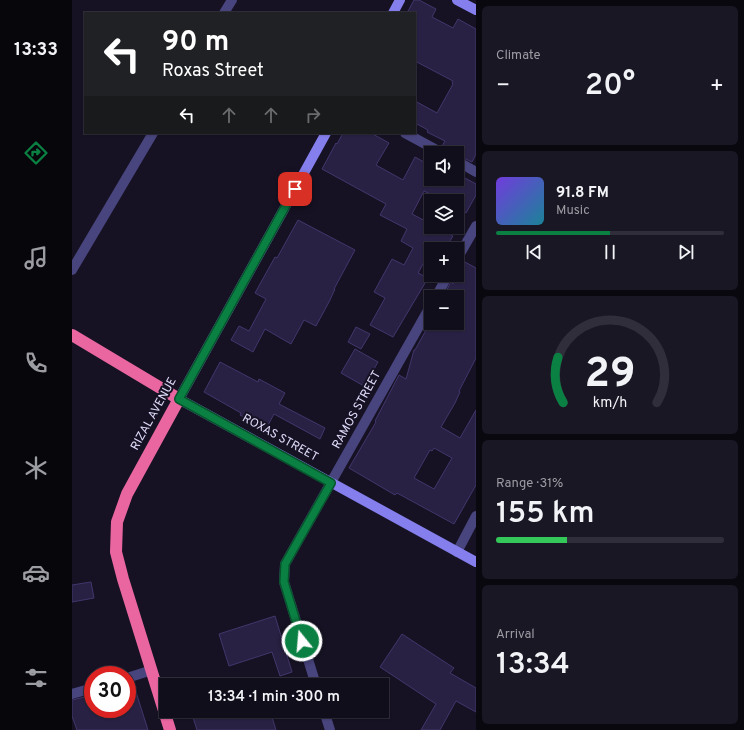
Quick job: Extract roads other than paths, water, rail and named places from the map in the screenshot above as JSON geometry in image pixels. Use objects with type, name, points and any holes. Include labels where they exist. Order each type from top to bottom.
[{"type":"highway","name":"ROXAS STREET","points":[[72,335],[179,399]]},
{"type":"highway","name":"RIZAL AVENUE","points":[[170,730],[116,552],[117,522],[127,494],[179,399]]},
{"type":"main road","points":[[394,12],[400,0]]},
{"type":"main road","points":[[458,0],[476,10]]},
{"type":"main road","name":"RIZAL AVENUE","points":[[179,399],[325,134]]},
{"type":"main road","name":"ROXAS STREET","points":[[179,399],[476,562]]},
{"type":"street","points":[[225,12],[232,0]]},
{"type":"street","points":[[72,270],[152,134]]},
{"type":"street","points":[[407,134],[429,146]]},
{"type":"street","points":[[464,165],[476,172]]},
{"type":"street","points":[[464,247],[476,226]]},
{"type":"street","name":"RAMOS STREET","points":[[314,678],[284,582],[283,573],[285,564],[424,317]]},
{"type":"street","points":[[457,552],[476,516]]},
{"type":"street","points":[[136,675],[152,670]]},
{"type":"street","points":[[72,694],[84,691]]},
{"type":"street","points":[[326,718],[330,730]]}]
